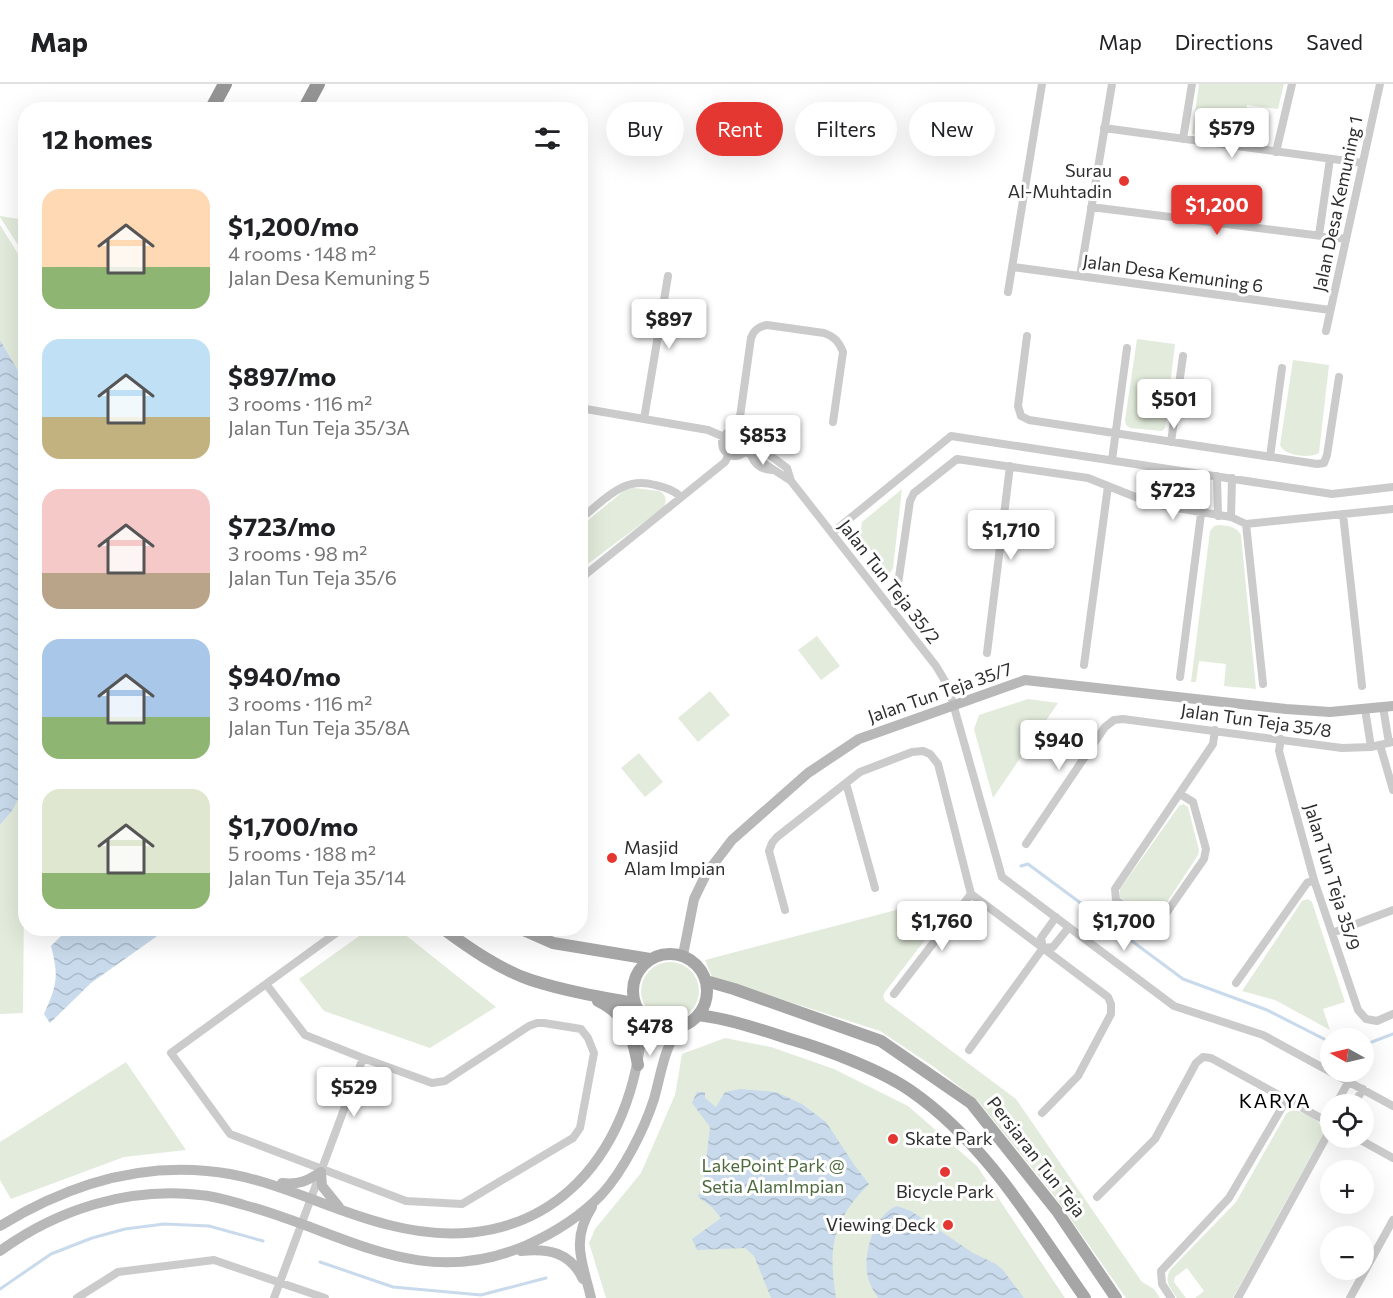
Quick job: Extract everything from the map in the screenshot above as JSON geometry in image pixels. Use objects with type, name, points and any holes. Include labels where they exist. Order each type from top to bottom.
[{"type":"highway","points":[[215,102],[225,84]]},
{"type":"highway","points":[[308,102],[318,84]]},
{"type":"main road","name":"Jalan Tun Teja 35/7","points":[[683,955],[694,899],[706,874],[732,840],[808,774],[859,739],[1025,680],[1286,709],[1330,712],[1388,707]]},
{"type":"main road","points":[[454,936],[486,958],[529,979],[588,995],[635,1003]]},
{"type":"main road","points":[[537,936],[553,943],[650,959]]},
{"type":"main road","points":[[665,953],[683,955],[698,965],[706,981],[707,993],[704,1005],[689,1023],[679,1027],[656,1026],[643,1016],[635,1003],[632,989],[635,978],[640,968],[650,959],[665,953]]},
{"type":"main road","name":"Persiaran Tun Teja","points":[[706,981],[881,1041],[971,1103],[1057,1211],[1116,1298]]},
{"type":"main road","points":[[588,995],[611,1008],[624,1019],[633,1039],[638,1065]]},
{"type":"main road","points":[[698,1015],[723,1018],[811,1045],[871,1070],[909,1090],[944,1118],[994,1169],[1085,1298]]},
{"type":"main road","points":[[270,1183],[389,1225],[422,1232],[448,1234],[490,1230],[528,1218],[551,1207],[578,1184],[601,1155],[622,1114],[638,1065],[643,1016]]},
{"type":"main road","points":[[591,1297],[579,1251],[583,1222],[601,1194],[620,1171],[644,1124],[653,1101],[669,1041],[679,1027]]},
{"type":"main road","points":[[0,1226],[43,1201],[120,1175],[166,1171],[207,1171],[270,1183],[299,1184],[308,1181],[321,1171]]},
{"type":"main road","points":[[321,1171],[322,1186],[342,1209]]},
{"type":"main road","points":[[0,1251],[43,1225],[82,1207],[118,1198],[161,1193],[201,1195],[273,1212],[368,1248],[418,1261],[453,1263],[540,1249],[560,1255],[571,1263],[581,1275],[591,1297]]},
{"type":"main road","points":[[509,1253],[571,1221],[601,1194]]},
{"type":"street","points":[[1008,292],[1042,84]]},
{"type":"street","points":[[1080,276],[1112,84]]},
{"type":"street","points":[[1183,139],[1192,84]]},
{"type":"street","points":[[1276,152],[1292,84]]},
{"type":"street","name":"Jalan Desa Kemuning 1","points":[[1326,331],[1380,84]]},
{"type":"street","points":[[1104,129],[1362,163]]},
{"type":"street","points":[[1319,236],[1330,159]]},
{"type":"street","points":[[1091,207],[1346,239]]},
{"type":"street","name":"Jalan Desa Kemuning 6","points":[[1012,267],[1330,310]]},
{"type":"street","points":[[644,419],[668,276]]},
{"type":"street","points":[[738,431],[751,338],[753,332],[760,326],[767,325],[824,333],[840,343],[843,352],[833,422]]},
{"type":"street","points":[[1027,336],[1017,406],[1021,416],[1029,420],[1317,464],[1324,463],[1327,455],[1339,377]]},
{"type":"street","points":[[1112,459],[1127,348]]},
{"type":"street","points":[[1171,442],[1183,356]]},
{"type":"street","points":[[1270,457],[1282,368]]},
{"type":"street","points":[[588,409],[708,430],[724,437]]},
{"type":"street","points":[[731,431],[738,431],[745,435],[746,447],[736,456],[729,454],[723,446],[724,437],[731,431]]},
{"type":"street","points":[[832,533],[951,436],[1332,494],[1393,487]]},
{"type":"street","name":"Jalan Tun Teja 35/2","points":[[791,481],[787,468],[756,445],[746,447],[752,457],[757,457],[791,481],[936,666],[948,686],[1002,877],[1174,1006],[1263,1035],[1320,1065]]},
{"type":"street","points":[[588,573],[725,462],[729,454]]},
{"type":"street","points":[[898,584],[910,501],[914,494],[957,459],[1088,478],[1153,504],[1231,518],[1246,524],[1393,509]]},
{"type":"street","points":[[987,653],[1010,466]]},
{"type":"street","points":[[1217,476],[1218,516]]},
{"type":"street","points":[[1231,518],[1232,478]]},
{"type":"street","points":[[588,513],[623,485],[633,483],[647,483],[667,488],[681,497]]},
{"type":"street","points":[[1084,665],[1108,486]]},
{"type":"street","points":[[1180,677],[1201,514]]},
{"type":"street","points":[[1343,514],[1362,686]]},
{"type":"street","points":[[1246,524],[1263,684]]},
{"type":"street","points":[[1388,707],[1387,744],[1393,790]]},
{"type":"street","points":[[1365,709],[1371,747]]},
{"type":"street","name":"Jalan Tun Teja 35/8","points":[[1026,844],[1105,727],[1114,720],[1123,719],[1215,730],[1328,747],[1356,748],[1387,744]]},
{"type":"street","points":[[1180,794],[1193,802],[1206,849],[1204,859],[1160,922],[1154,925],[1116,900],[1115,890],[1213,744],[1215,730]]},
{"type":"street","name":"Jalan Tun Teja 35/9","points":[[1281,739],[1279,751],[1314,880],[1358,1010],[1366,1019],[1377,1020],[1393,1014]]},
{"type":"street","points":[[785,910],[771,860],[772,843],[860,772],[912,752],[923,751],[930,754],[938,764],[971,894],[1108,997],[1111,1004],[1111,1014],[1078,1076],[1042,1113]]},
{"type":"street","points":[[846,783],[875,888]]},
{"type":"street","points":[[1236,983],[1306,883],[1314,880]]},
{"type":"street","points":[[894,994],[971,894]]},
{"type":"street","points":[[1332,933],[1393,910]]},
{"type":"street","points":[[969,1050],[1043,948],[1041,938],[1056,917]]},
{"type":"street","points":[[1043,948],[1053,947],[1069,927]]},
{"type":"street","points":[[266,984],[305,1035],[432,1083],[441,1082],[537,1023],[581,1029],[588,1038],[594,1053],[580,1128],[573,1138],[462,1204],[406,1201],[321,1171],[230,1134],[171,1053],[332,936]]},
{"type":"street","points":[[1097,1197],[1155,1139],[1196,1063],[1203,1057],[1211,1058],[1320,1117]]},
{"type":"street","points":[[274,1298],[363,1058]]},
{"type":"street","name":"Jalan Tun Teja 35/2","points":[[1351,1082],[1393,1106]]},
{"type":"street","points":[[1360,1094],[1363,1089]]},
{"type":"street","points":[[1171,1298],[1162,1284],[1161,1271],[1229,1198],[1287,1099]]},
{"type":"street","points":[[1238,1298],[1320,1148]]},
{"type":"street","points":[[1374,1148],[1393,1158]]},
{"type":"street","points":[[1350,1298],[1393,1220]]},
{"type":"street","points":[[77,1298],[118,1272],[214,1260],[325,1298]]},
{"type":"green space","points":[[1199,84],[1284,84],[1278,109],[1247,105],[1242,140],[1192,134]]},
{"type":"green space","points":[[0,217],[18,219],[18,245]]},
{"type":"green space","points":[[0,225],[18,254],[18,370],[0,340]]},
{"type":"green space","points":[[1137,339],[1175,344],[1165,428],[1162,431],[1130,428],[1126,425]]},
{"type":"green space","points":[[1293,360],[1329,365],[1319,453],[1315,455],[1292,454],[1282,449],[1280,445]]},
{"type":"green space","points":[[626,489],[660,491],[665,498],[664,507],[588,564],[588,520]]},
{"type":"green space","points":[[902,489],[893,568],[889,575],[860,536],[862,522]]},
{"type":"green space","points":[[1214,526],[1234,528],[1241,535],[1256,689],[1224,686],[1226,664],[1199,661],[1196,682],[1191,682],[1210,531]]},
{"type":"green space","points":[[817,636],[840,666],[821,680],[798,650]]},
{"type":"green space","points":[[710,691],[730,715],[698,742],[678,718]]},
{"type":"green space","points":[[1028,699],[1058,703],[993,798],[974,729],[979,715]]},
{"type":"green space","points":[[639,753],[663,782],[645,797],[621,768]]},
{"type":"green space","points":[[18,799],[18,936],[24,936],[23,1013],[0,1014],[0,825],[12,811]]},
{"type":"green space","points":[[1183,804],[1188,807],[1199,850],[1198,855],[1158,916],[1148,919],[1120,897],[1120,889],[1179,806]]},
{"type":"green space","points":[[1308,899],[1312,902],[1345,1002],[1323,1009],[1329,1028],[1275,1000],[1242,991],[1302,901]]},
{"type":"green space","points":[[900,909],[931,932],[885,992],[883,996],[885,1001],[1016,1099],[1142,1282],[1154,1289],[1160,1298],[1126,1298],[1053,1194],[977,1100],[931,1065],[880,1031],[712,977],[705,960]]},
{"type":"green space","points":[[359,936],[407,936],[496,1007],[430,1048],[324,1011],[299,979]]},
{"type":"green space","points":[[670,962],[686,967],[694,975],[699,991],[694,1007],[686,1015],[670,1020],[654,1015],[646,1007],[641,991],[646,975],[654,967]]},
{"type":"green space","name":"LakePoint Park @ Setia AlamImpian","points":[[725,1038],[771,1047],[834,1069],[908,1106],[977,1166],[1065,1298],[606,1298],[589,1243],[595,1229],[641,1173],[675,1095],[682,1054]]},
{"type":"green space","points":[[126,1062],[186,1150],[124,1157],[11,1199],[0,1180],[0,1142]]},
{"type":"green space","points":[[1296,1110],[1318,1122],[1320,1139],[1233,1298],[1195,1298],[1204,1291],[1187,1268],[1175,1277],[1174,1282],[1186,1298],[1177,1298],[1168,1281],[1170,1270],[1236,1202],[1286,1114]]},
{"type":"water","points":[[0,340],[18,370],[18,799],[0,825]]},
{"type":"water","points":[[61,936],[157,936],[91,983],[50,1023],[44,1014],[52,996],[56,973],[51,946]]},
{"type":"water","points":[[741,1089],[776,1092],[802,1104],[826,1122],[869,1184],[847,1210],[836,1236],[833,1264],[836,1298],[771,1298],[754,1256],[745,1248],[697,1250],[692,1239],[721,1218],[712,1207],[698,1197],[704,1178],[710,1127],[692,1103],[697,1092],[705,1092],[705,1098],[716,1107],[725,1092]]},
{"type":"water","points":[[897,1206],[911,1211],[973,1253],[996,1264],[1024,1298],[878,1298],[867,1272],[868,1250],[881,1218]]},
{"type":"waterway","points":[[1021,866],[1028,864],[1183,979],[1267,1010],[1320,1037]]},
{"type":"waterway","points":[[1374,1041],[1393,1034]]},
{"type":"waterway","points":[[0,1289],[51,1254],[92,1238],[125,1229],[164,1224],[209,1226],[263,1241]]},
{"type":"waterway","points":[[320,1262],[393,1287],[481,1295],[546,1278]]},
{"type":"place","name":"Surau Al-Muhtadin","points":[[1124,181]]},
{"type":"place","name":"Masjid Alam Impian","points":[[612,858]]},
{"type":"place","name":"Skate Park","points":[[893,1139]]},
{"type":"place","name":"Bicycle Park","points":[[945,1172]]},
{"type":"place","name":"Viewing Deck","points":[[948,1225]]},
{"type":"district","name":"KARYA","points":[[1275,1101]]}]
